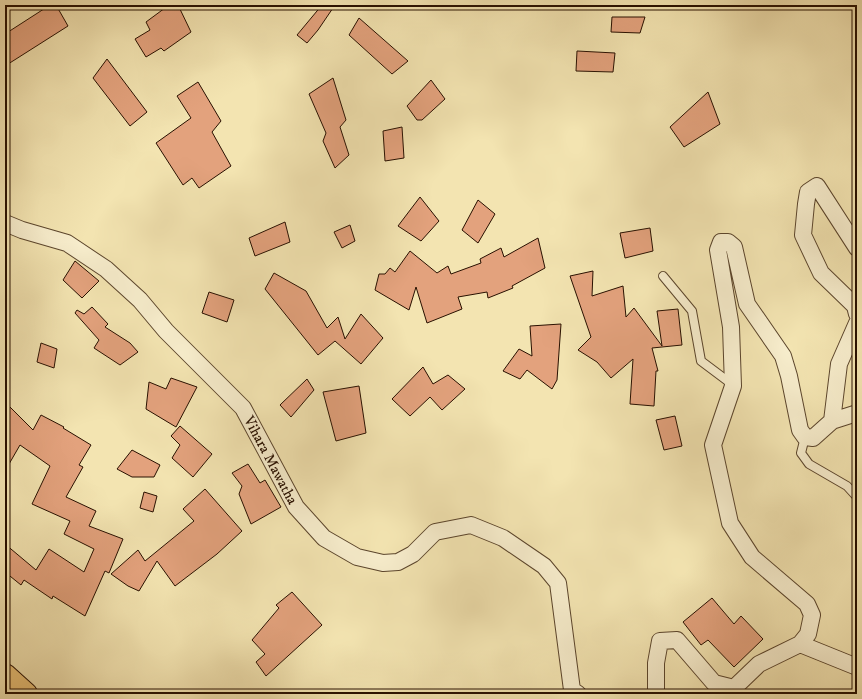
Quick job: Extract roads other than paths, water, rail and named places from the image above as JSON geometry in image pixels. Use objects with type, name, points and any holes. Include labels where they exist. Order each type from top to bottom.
[{"type":"main road","points":[[5,675],[26,694]]},
{"type":"street","points":[[857,248],[817,186],[808,192],[803,235],[821,273],[855,306],[857,314]]},
{"type":"street","name":"Vihara Mawatha","points":[[5,223],[22,230],[67,242],[106,269],[140,300],[166,331],[243,408],[296,507],[324,538],[357,557],[383,562],[398,562],[413,554],[435,532],[471,525],[502,538],[544,566],[558,583],[572,690],[578,694]]},
{"type":"street","points":[[656,694],[656,663],[660,641],[677,640],[714,682],[734,688],[759,664],[800,644],[808,634],[812,615],[807,604],[752,557],[730,523],[713,445],[733,386],[731,327],[718,250],[721,242],[728,242],[734,247],[747,304],[783,356],[789,376],[800,430],[805,438],[813,438],[832,421],[857,413]]},
{"type":"street","points":[[832,421],[839,364],[857,323]]},
{"type":"street","points":[[800,644],[857,667]]},
{"type":"lane","points":[[663,276],[692,311],[701,361],[733,386]]},
{"type":"lane","points":[[805,438],[801,453],[809,464],[848,486],[857,497]]}]
